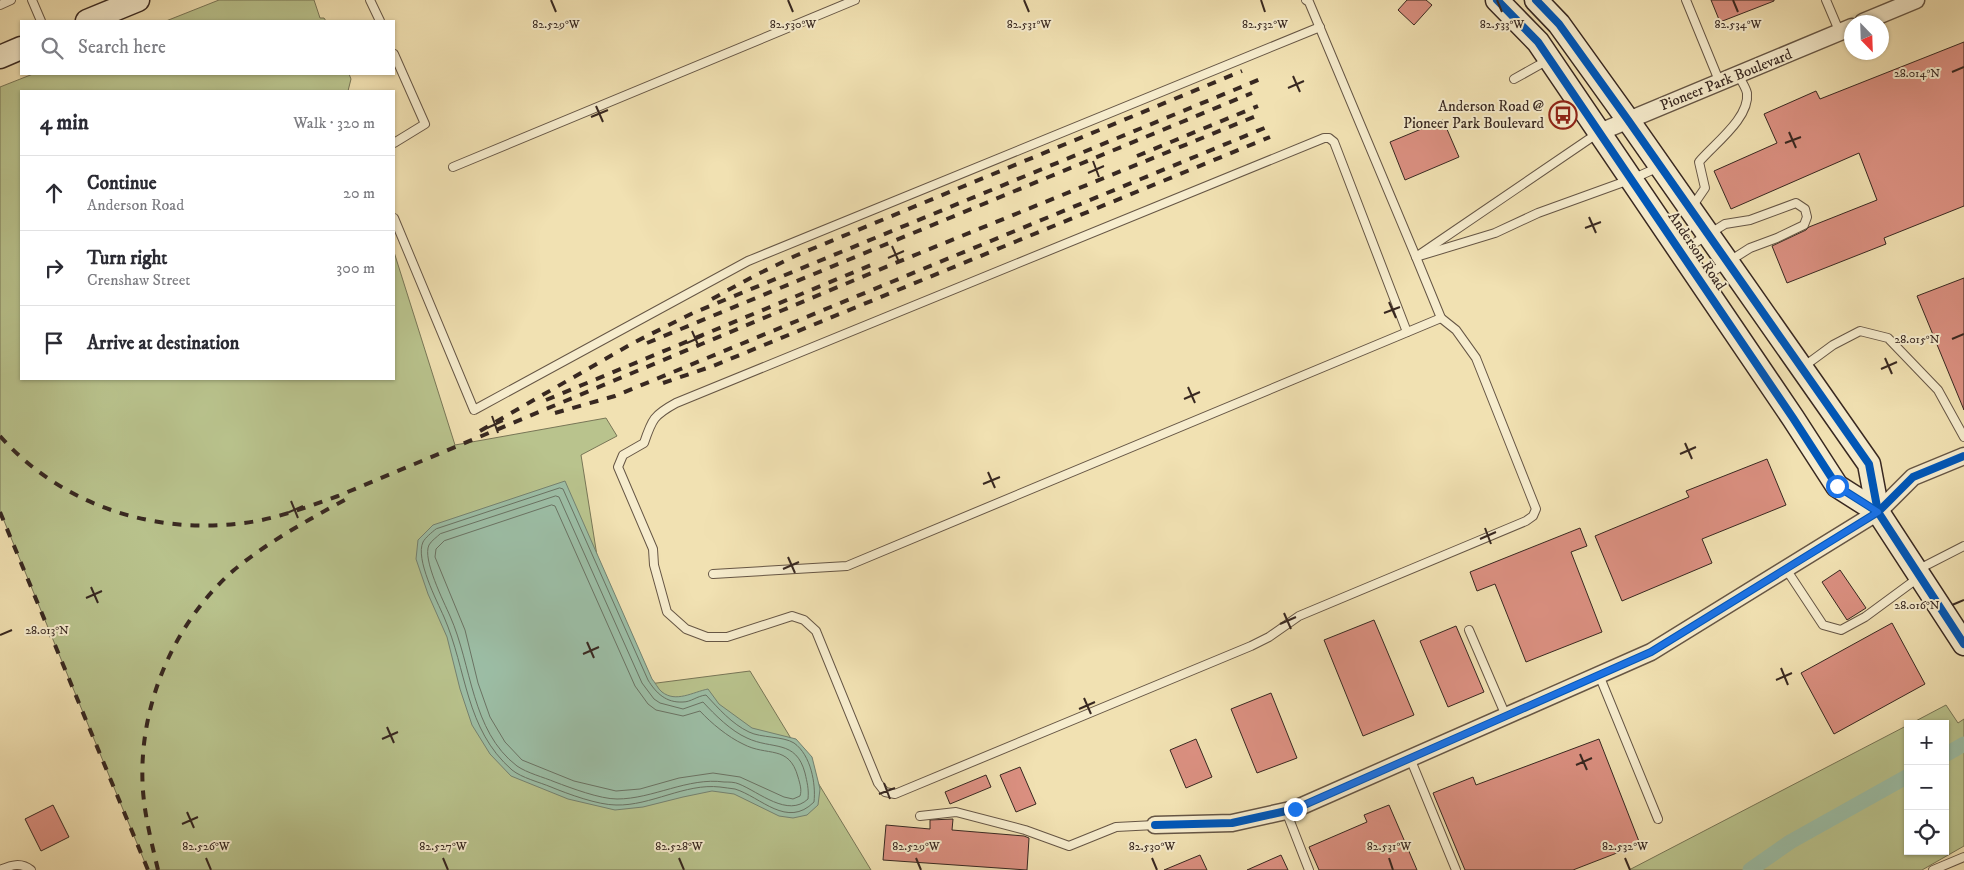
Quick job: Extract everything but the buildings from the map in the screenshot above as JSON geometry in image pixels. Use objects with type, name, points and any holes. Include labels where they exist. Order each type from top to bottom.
[{"type":"main road","points":[[89,20],[138,0]]},
{"type":"main road","name":"Anderson Road","points":[[1497,0],[1538,42],[1550,59],[1837,486],[1878,512]]},
{"type":"main road","name":"Anderson Road","points":[[1536,0],[1559,24],[1628,120],[1869,464],[1878,512],[1964,644]]},
{"type":"main road","points":[[0,57],[20,48]]},
{"type":"street","points":[[1880,15],[1916,0]]},
{"type":"street","name":"Pioneer Park Boulevard","points":[[1600,132],[1844,31]]},
{"type":"street","points":[[1155,824],[1232,823],[1295,809],[1651,652],[1878,512],[1913,477],[1964,456]]},
{"type":"lane","points":[[0,4],[11,0]]},
{"type":"lane","points":[[32,0],[41,20]]},
{"type":"lane","points":[[370,0],[380,20]]},
{"type":"lane","points":[[453,167],[855,0]]},
{"type":"lane","points":[[1306,0],[1309,2],[1320,27],[1440,318],[1456,330],[1476,358],[1536,509],[1533,516],[1526,521],[1299,616],[1269,637],[1251,646],[895,794],[885,792],[878,783],[816,631],[804,620],[792,616],[727,637],[707,637],[686,629],[667,612],[654,565],[652,550],[618,468],[623,455],[644,443],[650,424],[659,413],[676,403],[1324,138],[1329,138],[1334,142],[1407,332]]},
{"type":"lane","points":[[1686,0],[1720,83]]},
{"type":"lane","points":[[1826,0],[1844,27]]},
{"type":"lane","points":[[395,220],[474,410],[748,261],[1320,27]]},
{"type":"lane","points":[[395,56],[425,124],[395,142]]},
{"type":"lane","points":[[1514,79],[1550,59]]},
{"type":"lane","points":[[1690,208],[1705,188],[1699,162],[1743,114],[1747,93],[1738,75]]},
{"type":"lane","points":[[1416,257],[1600,132]]},
{"type":"lane","points":[[1416,257],[1494,232],[1661,166]]},
{"type":"lane","points":[[1681,252],[1725,224],[1750,220],[1796,203],[1805,209],[1807,217],[1804,225],[1750,248],[1700,280]]},
{"type":"lane","points":[[713,574],[847,566],[1440,318]]},
{"type":"lane","points":[[1802,367],[1834,345],[1860,331],[1888,338],[1938,390],[1964,437]]},
{"type":"lane","points":[[1786,570],[1823,625],[1841,630],[1865,616],[1918,574],[1964,546]]},
{"type":"lane","points":[[1469,630],[1506,716]]},
{"type":"lane","points":[[1599,675],[1658,819]]},
{"type":"lane","points":[[1410,758],[1456,870]]},
{"type":"lane","points":[[1286,811],[1309,870]]},
{"type":"lane","points":[[920,816],[956,812],[1025,830],[1069,846],[1116,827],[1155,824]]},
{"type":"lane","points":[[1932,870],[1964,857]]},
{"type":"lane","points":[[0,870],[14,864],[28,867],[31,870]]},
{"type":"shaded area","points":[[219,0],[314,0],[320,18],[325,20],[169,20]]},
{"type":"shaded area","points":[[30,75],[349,75],[351,79],[348,90],[20,90],[20,380],[395,380],[395,255],[455,445],[606,418],[617,436],[581,455],[618,688],[750,671],[871,870],[148,870],[0,511],[0,87]]},
{"type":"shaded area","points":[[1946,705],[1958,723],[1964,719],[1964,846],[1949,855],[1949,720],[1918,720]]},
{"type":"shaded area","points":[[1904,727],[1904,855],[1948,855],[1922,870],[1629,870]]},
{"type":"water","points":[[565,481],[652,679],[662,692],[673,697],[685,696],[708,689],[719,704],[752,728],[796,739],[812,757],[820,789],[818,805],[807,815],[793,818],[779,816],[734,794],[712,791],[643,807],[615,810],[568,799],[511,776],[490,754],[472,725],[460,689],[447,637],[428,594],[416,559],[418,540],[433,525]]},
{"type":"waterway","points":[[1949,753],[1964,744]]},
{"type":"waterway","points":[[1750,870],[1790,842],[1904,778]]},
{"type":"railway","points":[[712,299],[795,256],[1242,71]]},
{"type":"railway","points":[[480,431],[633,343],[693,313],[1263,78]]},
{"type":"railway","points":[[647,343],[1252,93]]},
{"type":"railway","points":[[1137,156],[1258,106]]},
{"type":"railway","points":[[0,436],[24,460],[51,480],[80,497],[111,510],[143,519],[176,524],[210,526],[268,519],[338,496],[893,264],[1261,114]]},
{"type":"railway","points":[[555,413],[615,396],[1267,127]]},
{"type":"railway","points":[[663,383],[713,366],[1270,137]]},
{"type":"railway","points":[[546,400],[876,263]]},
{"type":"railway","points":[[158,870],[145,811],[143,760],[146,730],[153,700],[163,670],[176,642],[212,592],[247,559],[305,522],[350,497]]},
{"type":"railway","points":[[0,512],[148,870]]},
{"type":"cycle path","points":[[1497,0],[1538,42],[1837,486],[1878,512]]},
{"type":"cycle path","points":[[1536,0],[1559,24],[1628,120],[1869,464],[1878,512],[1964,644]]},
{"type":"cycle path","points":[[1155,825],[1232,823],[1295,809],[1651,652],[1878,512],[1913,477],[1964,456]]},
{"type":"place","name":"Anderson Road @ Pioneer Park Boulevard","points":[[1563,115]]},
{"type":"route","points":[[1295,809],[1651,652],[1878,512],[1837,486]]}]
